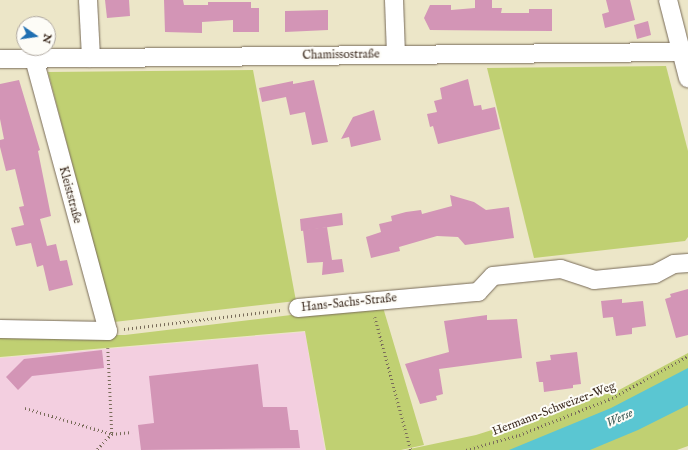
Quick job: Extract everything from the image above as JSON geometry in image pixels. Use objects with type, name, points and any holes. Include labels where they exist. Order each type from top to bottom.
[{"type":"street","points":[[88,0],[91,58]]},
{"type":"street","points":[[394,0],[396,54]]},
{"type":"street","points":[[668,0],[688,78]]},
{"type":"street","name":"Chamissostraße","points":[[0,59],[682,52]]},
{"type":"street","name":"Kleiststraße","points":[[34,59],[108,331]]},
{"type":"street","name":"Hans-Sachs-Straße","points":[[298,308],[371,300],[478,292],[493,276],[561,269],[594,280],[655,274],[674,264],[688,263]]},
{"type":"street","points":[[0,329],[108,331]]},
{"type":"path","points":[[371,300],[411,450]]},
{"type":"path","name":"Hans-Sachs-Straße","points":[[108,331],[298,308]]},
{"type":"path","points":[[97,450],[112,434],[108,331]]},
{"type":"path","name":"Hermann-Schweizer-Weg","points":[[466,450],[519,435],[612,398],[688,356]]},
{"type":"path","points":[[25,408],[112,434],[132,432]]},
{"type":"shaded area","points":[[305,332],[325,450],[0,450],[0,358]]},
{"type":"green space","points":[[666,66],[688,151],[688,237],[685,241],[534,258],[487,68]]},
{"type":"green space","points":[[253,70],[296,301],[114,322],[48,72]]},
{"type":"green space","points":[[382,304],[424,445],[401,450],[326,450],[305,331],[0,357],[0,335],[125,335]]},
{"type":"green space","points":[[688,353],[688,446],[677,450],[405,450],[476,435],[619,390]]},
{"type":"water","name":"Werse","points":[[688,368],[688,405],[638,430],[590,450],[509,450],[611,408]]},
{"type":"building","points":[[105,0],[129,0],[130,16],[107,18]]},
{"type":"building","points":[[164,0],[183,0],[184,5],[208,5],[208,2],[251,2],[251,8],[259,8],[259,32],[233,32],[233,20],[202,22],[202,33],[165,32]]},
{"type":"building","points":[[475,0],[492,0],[492,8],[502,8],[501,13],[529,13],[529,9],[552,9],[552,31],[430,30],[424,18],[430,5],[451,5],[451,10],[475,8]]},
{"type":"building","points":[[606,0],[630,0],[635,20],[605,28],[602,14],[609,12]]},
{"type":"building","points":[[328,10],[328,30],[285,32],[285,11]]},
{"type":"building","points":[[648,21],[651,35],[637,39],[634,25]]},
{"type":"building","points":[[468,79],[474,106],[481,105],[482,110],[495,107],[500,129],[438,144],[433,126],[430,127],[427,114],[437,112],[434,101],[442,99],[440,88]]},
{"type":"building","points":[[19,80],[40,150],[38,151],[51,216],[40,219],[47,246],[56,244],[60,261],[67,260],[73,285],[49,291],[43,265],[37,267],[31,243],[16,246],[11,228],[24,225],[19,207],[24,206],[15,169],[6,171],[0,147],[0,140],[4,139],[0,119],[0,84]]},
{"type":"building","points":[[314,80],[328,142],[312,145],[305,112],[290,115],[286,97],[262,102],[259,88],[293,81],[293,84]]},
{"type":"building","points":[[374,110],[381,140],[351,147],[349,137],[341,139],[353,117]]},
{"type":"building","points":[[450,195],[474,202],[486,210],[509,207],[514,238],[465,245],[458,237],[437,236],[399,247],[400,251],[371,258],[366,237],[381,232],[379,224],[392,221],[391,216],[406,212],[421,210],[422,214],[452,206]]},
{"type":"building","points":[[342,213],[343,225],[301,231],[300,219]]},
{"type":"building","points":[[327,227],[332,260],[342,259],[344,272],[322,275],[323,262],[307,263],[303,230]]},
{"type":"building","points":[[688,289],[688,335],[676,338],[665,299],[671,297],[670,294]]},
{"type":"building","points":[[622,299],[622,303],[643,301],[646,326],[632,328],[632,334],[616,336],[613,317],[603,318],[601,301]]},
{"type":"building","points":[[487,315],[487,320],[517,319],[522,358],[439,369],[443,394],[436,396],[437,400],[420,404],[405,364],[449,352],[444,321]]},
{"type":"building","points":[[102,350],[104,368],[32,376],[18,390],[6,377],[24,359]]},
{"type":"building","points":[[577,352],[581,384],[573,385],[573,388],[544,392],[543,382],[539,382],[536,362],[551,360],[550,355]]},
{"type":"building","points":[[258,364],[263,407],[287,407],[290,430],[298,430],[300,448],[141,450],[138,425],[154,423],[149,376]]}]
